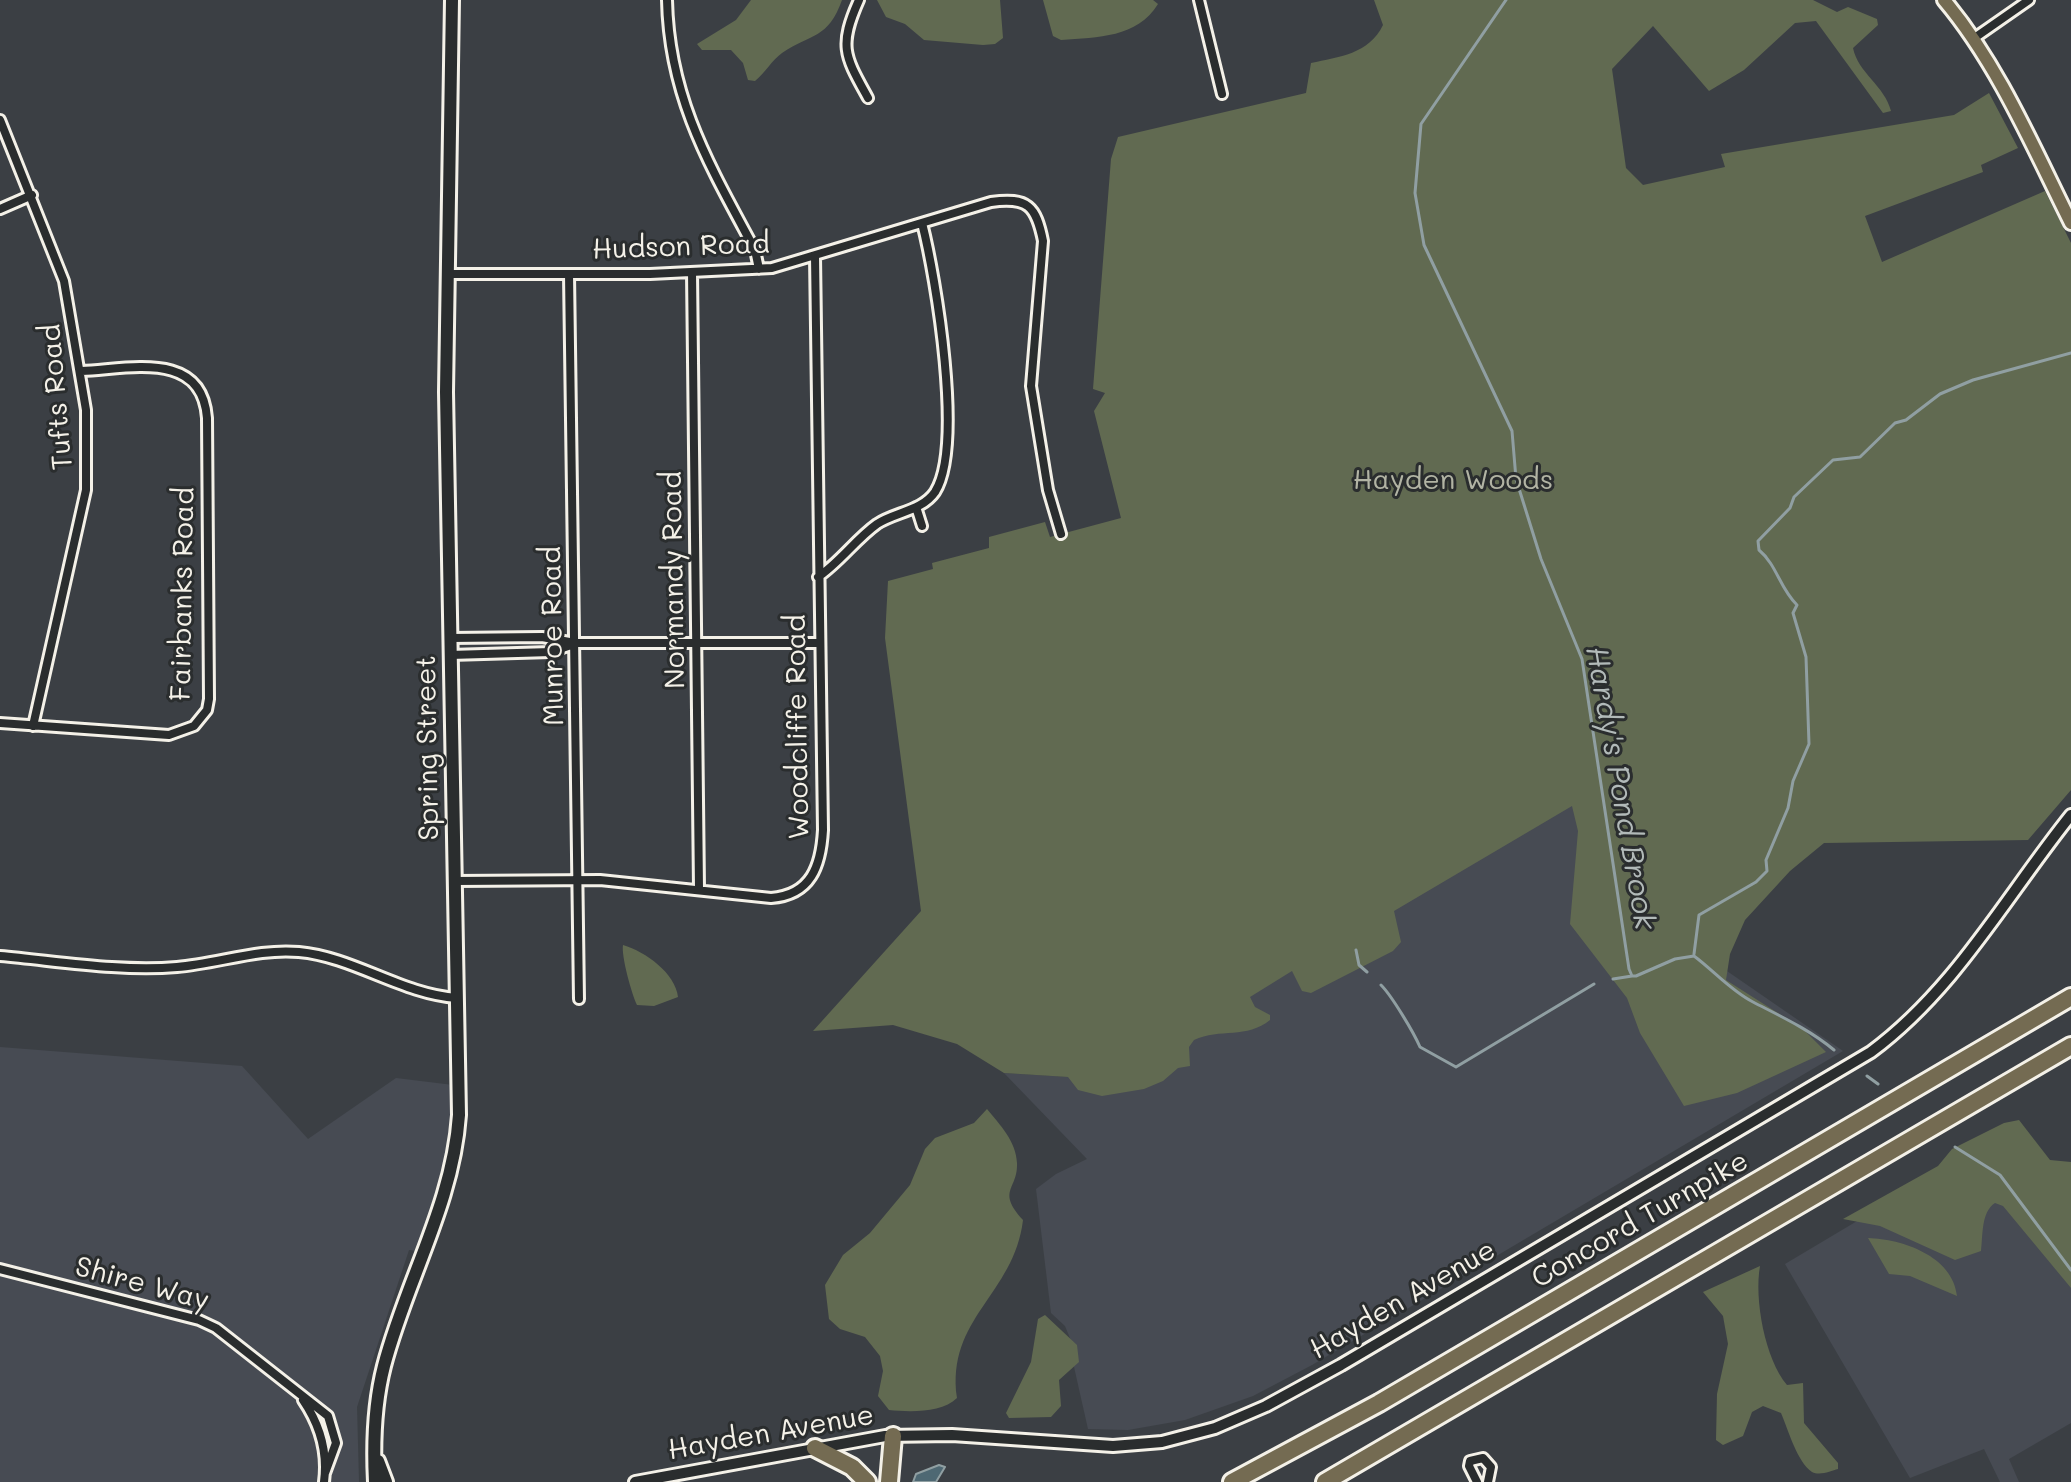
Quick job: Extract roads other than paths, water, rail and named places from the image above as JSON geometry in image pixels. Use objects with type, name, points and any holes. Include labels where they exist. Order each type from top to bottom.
[{"type":"highway","name":"Concord Turnpike","points":[[1232,1482],[1370,1409],[2071,997]]},
{"type":"highway","points":[[1325,1482],[2071,1046]]},
{"type":"highway","points":[[889,1482],[893,1436]]},
{"type":"highway","points":[[815,1448],[852,1467],[867,1482]]},
{"type":"main road","name":"Spring Street","points":[[375,1482],[376,1407],[384,1364],[442,1200],[454,1155],[461,1073],[450,655],[446,274],[452,0]]},
{"type":"main road","points":[[1944,0],[1973,39],[2071,223]]},
{"type":"main road","points":[[374,1447],[386,1482]]},
{"type":"street","points":[[667,0],[673,69],[693,133],[755,250],[759,269]]},
{"type":"street","points":[[859,0],[844,41],[854,77],[868,98]]},
{"type":"street","points":[[1199,0],[1222,94]]},
{"type":"street","points":[[1973,39],[2029,0]]},
{"type":"street","name":"Tufts Road","points":[[0,120],[64,281],[82,371],[86,410],[86,490],[33,726]]},
{"type":"street","points":[[0,209],[32,195]]},
{"type":"street","name":"Hudson Road","points":[[446,274],[759,269],[815,256],[1004,201],[1028,204],[1039,219],[1043,241],[1031,386],[1048,490],[1061,534]]},
{"type":"street","points":[[818,577],[877,525],[916,507],[933,495],[943,477],[948,446],[933,265],[922,223]]},
{"type":"street","name":"Woodcliffe Road","points":[[455,881],[578,880],[787,897],[802,889],[812,878],[821,856],[823,830],[815,256]]},
{"type":"street","name":"Normandy Road","points":[[692,272],[699,888]]},
{"type":"street","name":"Munroe Road","points":[[569,274],[579,999]]},
{"type":"street","name":"Fairbanks Road","points":[[0,723],[179,734],[194,726],[207,710],[207,418],[203,394],[190,377],[167,369],[82,371]]},
{"type":"street","points":[[916,507],[922,526]]},
{"type":"street","points":[[450,638],[542,637],[575,643],[818,643]]},
{"type":"street","points":[[450,655],[551,652],[575,643]]},
{"type":"street","name":"Hayden Avenue","points":[[635,1482],[893,1436],[952,1435],[1086,1446],[1134,1445],[1200,1433],[1266,1406],[1871,1052],[1921,1010],[1953,976],[2071,815]]},
{"type":"street","name":"Hayden Avenue","points":[[2055,835],[2071,821]]},
{"type":"street","points":[[0,956],[162,968],[268,952],[299,952],[338,961],[416,991],[457,998]]},
{"type":"street","name":"Shire Way","points":[[0,1269],[209,1324],[322,1410],[334,1428],[335,1450],[324,1477]]},
{"type":"street","name":"Shire Way","points":[[298,1394],[320,1430],[324,1477]]},
{"type":"street","points":[[1477,1482],[1469,1466],[1470,1461],[1483,1458],[1491,1467],[1488,1482]]},
{"type":"water","points":[[939,1465],[945,1467],[936,1482],[913,1482],[916,1474]]},
{"type":"waterway","name":"Hardy's Pond Brook","points":[[1506,0],[1421,124],[1415,193],[1424,245],[1512,431],[1516,479],[1541,559],[1582,659],[1629,969],[1632,976],[1636,976],[1675,959],[1694,956],[1745,997],[1834,1050]]},
{"type":"waterway","points":[[1694,954],[1699,915],[1756,882],[1767,871],[1766,860],[1788,808],[1793,781],[1809,744],[1806,657],[1793,613],[1797,605],[1759,550],[1758,541],[1790,508],[1794,497],[1833,460],[1860,457],[1895,423],[1906,420],[1940,394],[1973,380],[2071,353]]},
{"type":"waterway","points":[[1356,950],[1359,965],[1367,972]]},
{"type":"waterway","points":[[1613,979],[1632,976]]},
{"type":"waterway","points":[[1381,985],[1420,1047],[1456,1067],[1594,984]]},
{"type":"waterway","points":[[1867,1076],[1878,1084]]},
{"type":"waterway","points":[[1955,1147],[2000,1175],[2071,1270]]},
{"type":"park label","name":"Hayden Woods","points":[[1453,480]]}]
